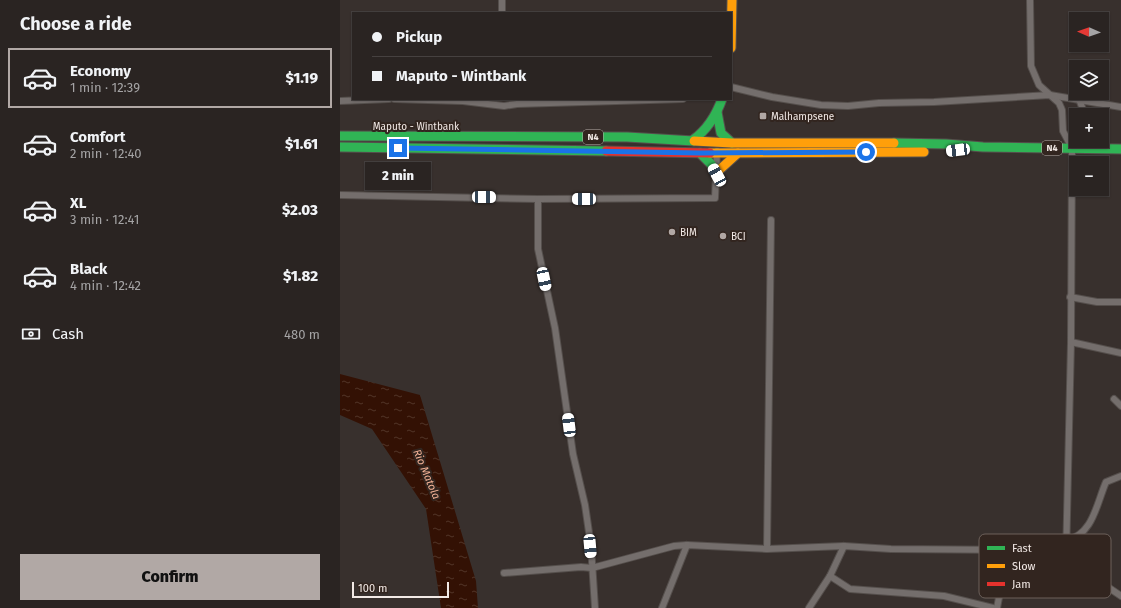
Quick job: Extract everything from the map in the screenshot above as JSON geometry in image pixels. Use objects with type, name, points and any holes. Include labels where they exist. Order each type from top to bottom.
[{"type":"main road","points":[[732,0],[732,12]]},
{"type":"main road","points":[[694,140],[704,133],[717,112],[722,100]]},
{"type":"main road","points":[[717,112],[721,132],[732,143]]},
{"type":"main road","name":"Maputo - Wintbank","points":[[340,136],[634,138],[694,140]]},
{"type":"main road","name":"N4","points":[[694,140],[732,143],[946,144],[983,147],[1069,148]]},
{"type":"main road","name":"N4","points":[[340,147],[738,153],[946,152],[983,147]]},
{"type":"main road","name":"N4","points":[[1109,147],[1121,149]]},
{"type":"main road","points":[[700,153],[711,164],[717,173],[724,163],[738,153]]},
{"type":"street","points":[[502,0],[502,12]]},
{"type":"street","points":[[1030,0],[1031,66],[1039,85],[1059,103],[1062,110],[1063,131],[1069,142]]},
{"type":"street","points":[[732,87],[772,97],[821,105],[848,106],[1050,95],[1069,98]]},
{"type":"street","points":[[340,101],[364,100]]},
{"type":"street","points":[[428,100],[463,101],[504,106],[516,101],[600,100]]},
{"type":"street","points":[[1084,100],[1121,107]]},
{"type":"street","points":[[340,195],[538,199],[715,198],[718,142]]},
{"type":"street","points":[[1066,534],[1072,148]]},
{"type":"street","points":[[538,199],[538,249],[555,328],[573,454],[585,505],[595,608]]},
{"type":"street","points":[[767,549],[771,220]]},
{"type":"street","points":[[1070,297],[1097,302],[1121,302]]},
{"type":"street","points":[[1070,342],[1121,353]]},
{"type":"street","points":[[1114,399],[1121,406]]},
{"type":"street","points":[[1081,534],[1094,515],[1106,482],[1121,476]]},
{"type":"street","points":[[662,608],[687,545]]},
{"type":"street","points":[[504,573],[581,567],[592,568],[674,546],[687,545],[767,549],[844,546],[979,549]]},
{"type":"street","points":[[809,608],[830,576],[844,546]]},
{"type":"street","points":[[830,576],[850,589],[944,596],[993,608]]},
{"type":"street","points":[[1111,589],[1121,596]]},
{"type":"street","points":[[996,608],[998,598]]},
{"type":"water","name":"Rio Matola","points":[[340,374],[420,395],[476,581],[478,608],[441,608],[426,509],[372,429],[340,415]]},
{"type":"traffic: fast","points":[[693,140],[711,122],[722,100]]},
{"type":"traffic: fast","points":[[717,112],[721,133],[732,143]]},
{"type":"traffic: fast","points":[[340,136],[627,137],[694,141]]},
{"type":"traffic: fast","points":[[894,143],[946,144],[983,147],[1121,149]]},
{"type":"traffic: fast","points":[[340,147],[606,151]]},
{"type":"traffic: fast","points":[[700,153],[711,164],[717,175]]},
{"type":"traffic: slow","points":[[732,0],[732,12]]},
{"type":"traffic: slow","points":[[694,141],[732,143],[894,143]]},
{"type":"traffic: slow","points":[[710,153],[924,152]]},
{"type":"traffic: slow","points":[[717,172],[738,153]]},
{"type":"traffic: jam","points":[[606,151],[710,153]]},
{"type":"place","name":"Malhampsene","points":[[763,116]]},
{"type":"place","name":"BIM","points":[[672,232]]},
{"type":"place","name":"BCI","points":[[723,236]]},
{"type":"route","points":[[398,148],[700,153],[866,152]]}]
